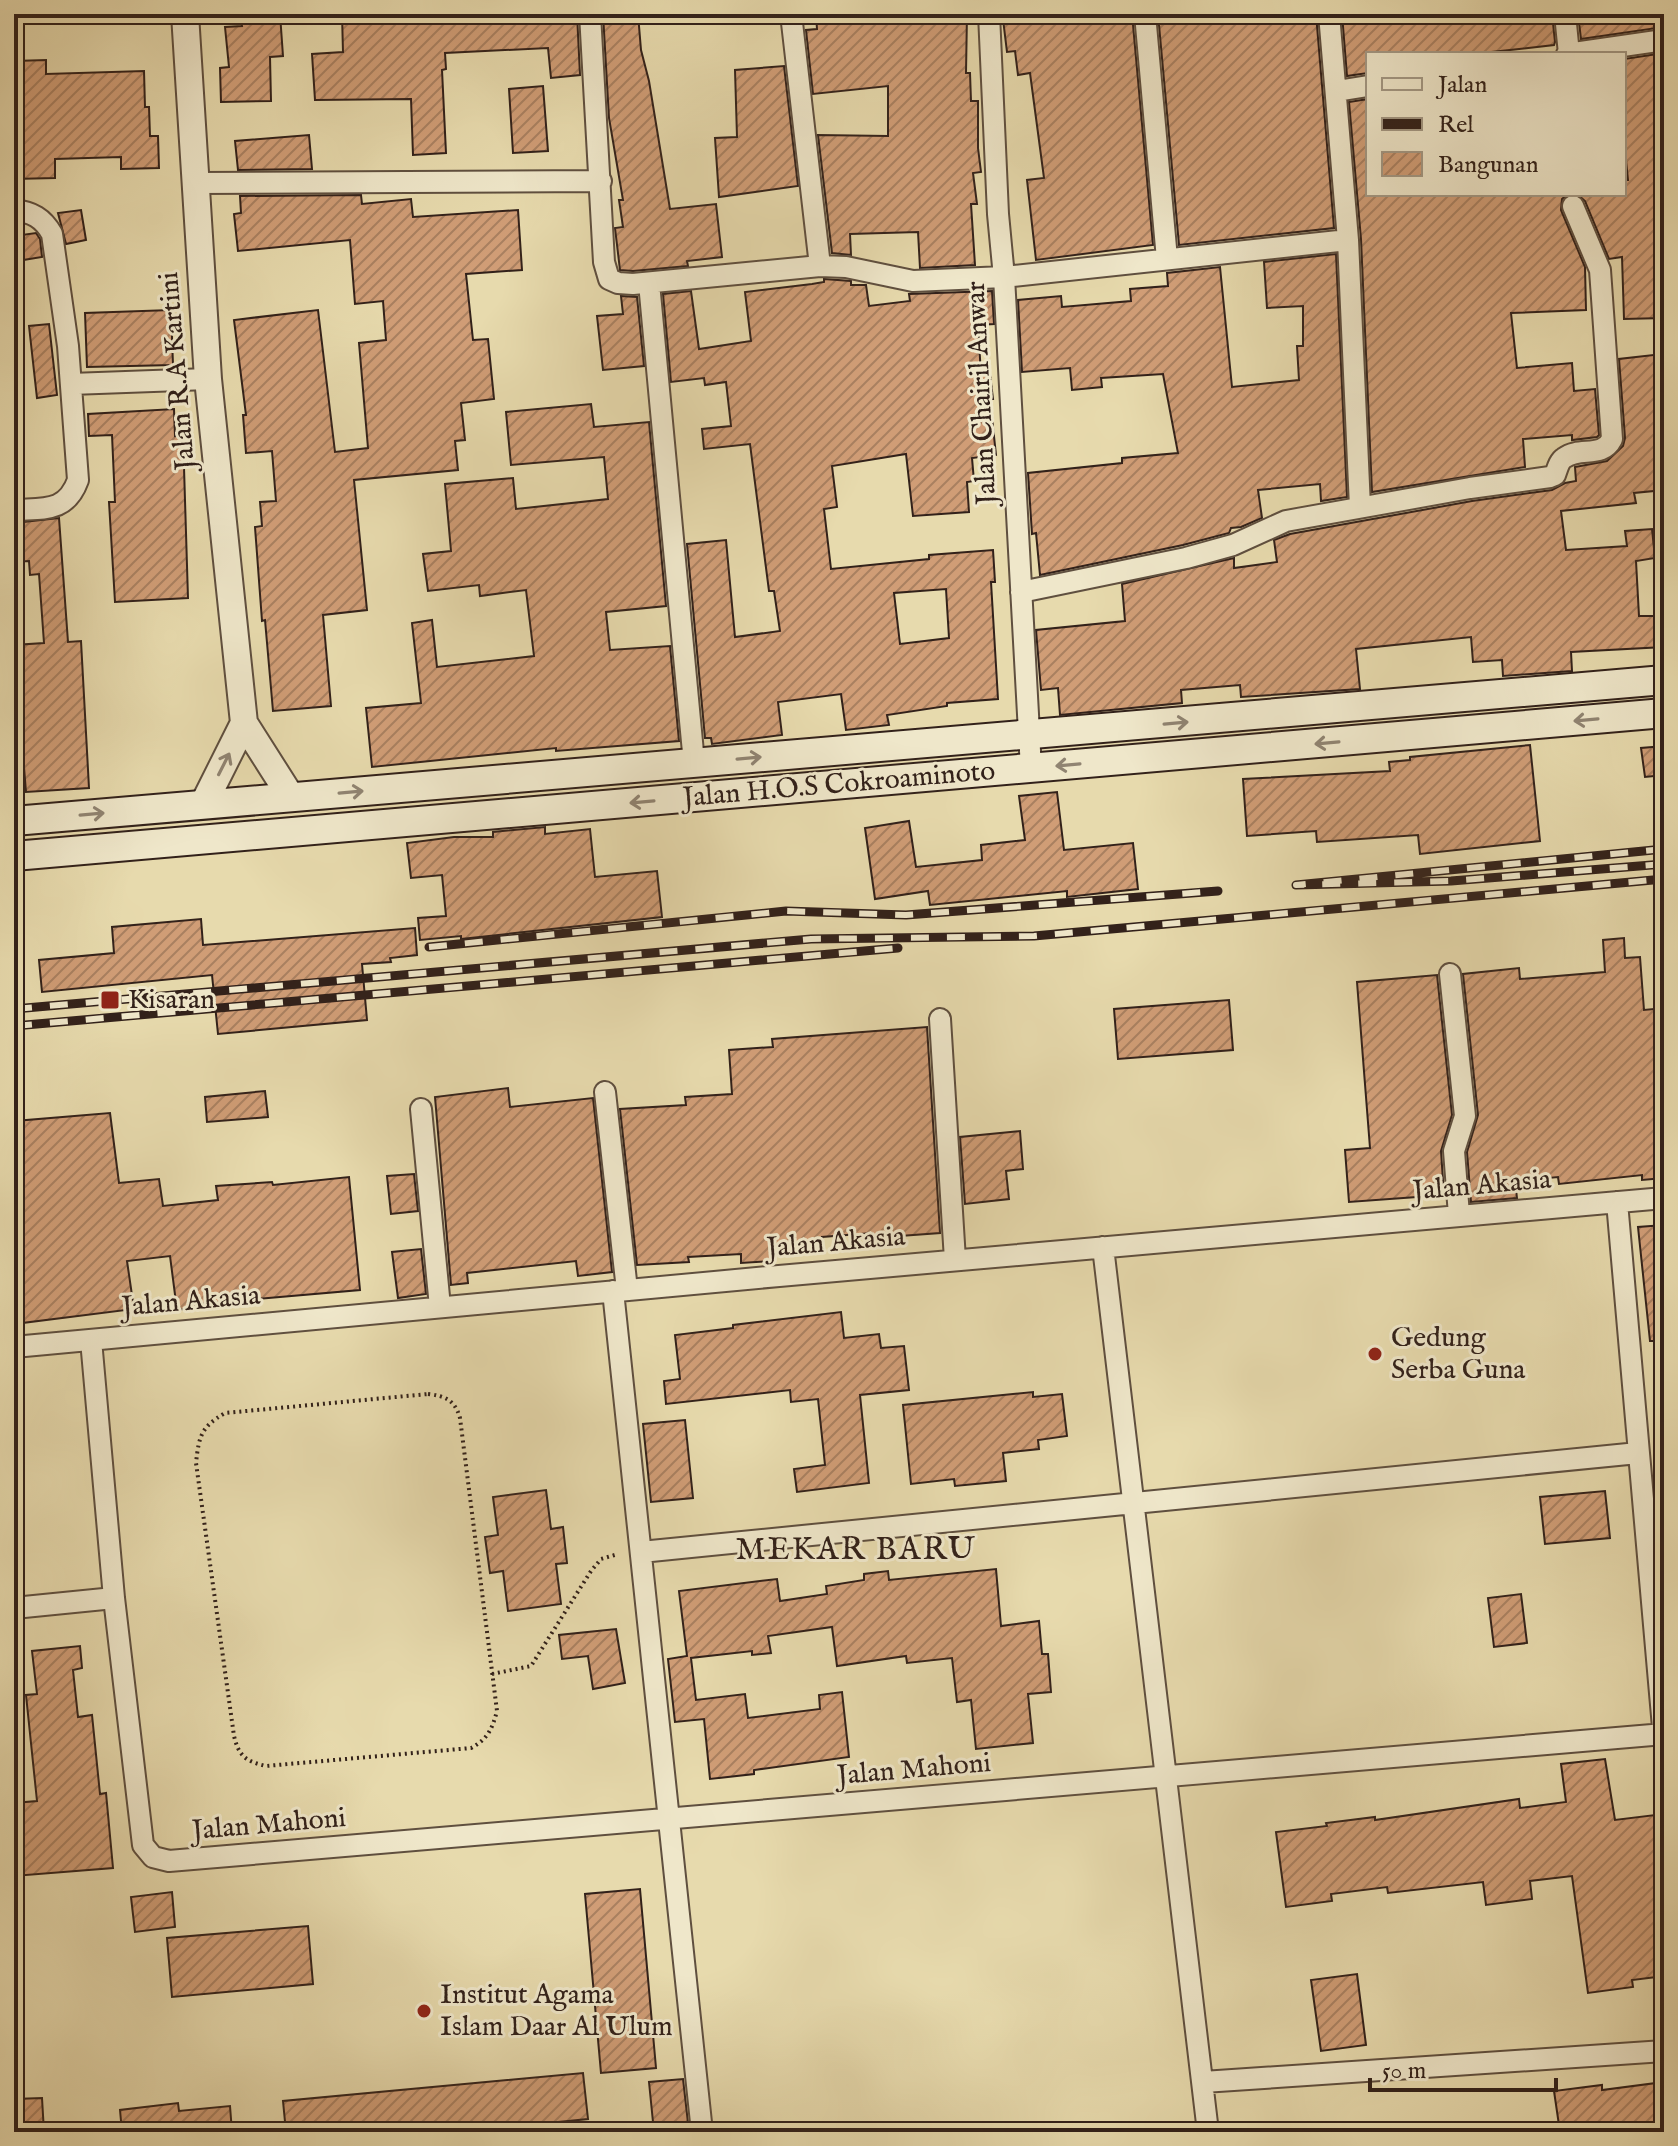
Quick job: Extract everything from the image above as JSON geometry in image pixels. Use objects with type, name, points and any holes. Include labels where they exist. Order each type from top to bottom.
[{"type":"main road","name":"Jalan H.O.S Cokroaminoto","points":[[14,821],[1664,680]]},
{"type":"main road","name":"Jalan H.O.S Cokroaminoto","points":[[14,856],[1664,713]]},
{"type":"street","name":"Jalan R.A Kartini","points":[[185,14],[208,379],[244,723]]},
{"type":"street","points":[[590,14],[604,262],[609,279],[618,283],[649,283],[820,266],[846,267],[913,281],[1004,277],[1348,240]]},
{"type":"street","points":[[791,14],[820,266]]},
{"type":"street","name":"Jalan Chairil Anwar","points":[[989,14],[1031,769]]},
{"type":"street","points":[[1145,14],[1167,259]]},
{"type":"street","points":[[1329,14],[1348,240],[1360,507]]},
{"type":"street","points":[[1565,14],[1568,52]]},
{"type":"street","points":[[1582,52],[1664,40]]},
{"type":"street","points":[[1337,91],[1366,86]]},
{"type":"street","points":[[196,183],[601,181]]},
{"type":"street","points":[[1021,592],[1186,558],[1233,545],[1286,521],[1550,477],[1555,475],[1561,460],[1567,456],[1603,450],[1609,446],[1612,439],[1600,270],[1573,206]]},
{"type":"street","points":[[14,210],[32,214],[46,224],[52,234],[68,346],[78,480],[72,496],[58,506],[14,510]]},
{"type":"street","points":[[649,283],[694,763]]},
{"type":"street","points":[[71,384],[208,379]]},
{"type":"street","points":[[244,723],[291,797]]},
{"type":"street","points":[[203,805],[244,723]]},
{"type":"street","points":[[1450,974],[1465,1116],[1454,1151],[1459,1215]]},
{"type":"street","points":[[940,1019],[955,1260]]},
{"type":"street","points":[[605,1092],[641,1552],[702,2132]]},
{"type":"street","points":[[421,1109],[440,1307]]},
{"type":"street","name":"Jalan Akasia","points":[[14,1347],[1664,1198]]},
{"type":"street","points":[[1617,1202],[1664,1736]]},
{"type":"street","points":[[1103,1247],[1208,2132]]},
{"type":"street","points":[[14,1608],[114,1598],[91,1340]]},
{"type":"street","points":[[641,1552],[1638,1453]]},
{"type":"street","name":"Jalan Mahoni","points":[[114,1598],[143,1845],[153,1857],[169,1861],[1664,1736]]},
{"type":"street","points":[[1203,2082],[1664,2051]]},
{"type":"path","points":[[428,1394],[445,1396],[457,1408],[460,1418],[492,1674],[497,1711],[492,1729],[484,1741],[471,1748],[266,1766],[248,1762],[238,1753],[234,1736],[196,1463],[199,1441],[205,1427],[225,1413],[428,1394]]},
{"type":"path","points":[[492,1674],[531,1666],[601,1559],[641,1552]]},
{"type":"building","points":[[240,14],[280,14],[283,56],[270,57],[271,101],[221,102],[220,68],[229,67],[225,27],[242,26]]},
{"type":"building","points":[[342,14],[519,14],[519,17],[577,14],[580,75],[551,78],[548,48],[445,53],[446,69],[442,70],[446,153],[413,155],[411,99],[315,100],[312,54],[343,52]]},
{"type":"building","points":[[603,14],[638,14],[641,50],[670,209],[716,204],[722,257],[687,261],[688,266],[620,270],[615,228],[623,227],[619,200],[623,200],[609,118]]},
{"type":"building","points":[[816,14],[967,14],[966,73],[970,73],[971,101],[978,101],[981,172],[973,173],[977,204],[971,204],[975,265],[920,268],[918,232],[850,234],[851,255],[832,253],[818,135],[888,136],[888,86],[813,94],[806,30],[817,29]]},
{"type":"building","points":[[1045,14],[1132,14],[1153,245],[1036,260],[1027,180],[1044,178],[1030,73],[1018,75],[1015,51],[1007,52],[1003,19]]},
{"type":"building","points":[[1158,14],[1316,14],[1334,228],[1179,245]]},
{"type":"building","points":[[1342,14],[1552,14],[1554,45],[1492,52],[1366,52],[1366,73],[1347,76]]},
{"type":"building","points":[[1578,14],[1664,14],[1664,27],[1581,39]]},
{"type":"building","points":[[1664,53],[1664,100],[1658,101],[1664,157],[1664,318],[1624,319],[1622,257],[1609,259],[1585,201],[1579,196],[1626,196],[1626,59]]},
{"type":"building","points":[[46,60],[46,74],[144,71],[145,107],[149,107],[150,136],[158,136],[159,168],[121,169],[121,157],[55,159],[55,178],[14,179],[14,61]]},
{"type":"building","points":[[784,66],[798,186],[719,197],[715,138],[737,137],[735,70]]},
{"type":"building","points":[[543,86],[548,151],[513,153],[509,89]]},
{"type":"building","points":[[1366,99],[1366,196],[1566,196],[1562,199],[1561,210],[1585,267],[1586,310],[1511,313],[1517,368],[1572,363],[1574,391],[1595,389],[1597,437],[1572,440],[1572,435],[1523,439],[1525,467],[1372,492],[1361,239],[1349,102]]},
{"type":"building","points":[[309,135],[312,169],[238,170],[235,141]]},
{"type":"building","points":[[361,195],[362,204],[411,199],[413,217],[518,210],[522,270],[466,274],[473,340],[488,339],[494,399],[461,403],[465,440],[455,441],[458,470],[354,480],[367,610],[323,615],[331,706],[273,711],[255,527],[262,526],[260,502],[276,501],[272,451],[246,453],[243,415],[246,415],[234,320],[318,310],[335,452],[368,448],[359,343],[386,340],[383,301],[355,304],[350,240],[238,251],[234,214],[241,213],[240,196]]},
{"type":"building","points":[[81,210],[86,240],[66,244],[58,213]]},
{"type":"building","points":[[36,233],[40,239],[42,257],[17,261],[14,236]]},
{"type":"building","points":[[1336,254],[1347,497],[1321,501],[1320,484],[1258,490],[1262,518],[1231,528],[1229,533],[1040,575],[1036,533],[1032,534],[1028,473],[1122,463],[1122,458],[1178,453],[1163,374],[1101,378],[1102,387],[1072,390],[1070,368],[1022,372],[1018,300],[1061,296],[1062,307],[1131,301],[1130,289],[1168,286],[1167,273],[1220,267],[1232,387],[1299,380],[1297,346],[1303,346],[1303,306],[1267,308],[1264,262]]},
{"type":"building","points":[[824,279],[866,285],[869,306],[910,301],[909,294],[992,291],[994,324],[978,325],[981,375],[990,374],[996,455],[972,458],[974,481],[967,482],[969,512],[913,516],[906,454],[832,466],[837,507],[824,509],[831,569],[929,559],[929,555],[993,550],[995,582],[991,582],[998,699],[947,703],[947,706],[887,715],[889,725],[846,730],[841,694],[778,702],[782,735],[712,744],[711,738],[705,738],[687,544],[726,540],[735,637],[780,631],[774,591],[769,591],[750,444],[704,449],[702,429],[731,426],[726,382],[705,385],[704,378],[671,382],[663,294],[691,291],[699,349],[751,341],[745,292],[824,282]],"holes":[[[946,589],[949,638],[900,644],[894,593]]]},
{"type":"building","points":[[621,296],[637,297],[644,366],[603,370],[597,316],[623,314]]},
{"type":"building","points":[[171,310],[173,365],[87,367],[85,313]]},
{"type":"building","points":[[49,324],[57,395],[37,398],[29,326]]},
{"type":"building","points":[[1662,354],[1664,490],[1634,493],[1636,503],[1561,511],[1566,550],[1627,546],[1625,531],[1652,529],[1655,558],[1636,561],[1639,616],[1664,616],[1664,647],[1571,652],[1572,671],[1503,676],[1502,660],[1473,662],[1471,637],[1356,649],[1360,689],[1241,697],[1240,685],[1181,690],[1182,703],[1060,715],[1058,688],[1041,690],[1036,630],[1125,621],[1122,584],[1234,558],[1234,568],[1277,562],[1274,540],[1290,534],[1472,501],[1552,490],[1576,481],[1575,467],[1607,461],[1623,446],[1619,359]]},
{"type":"building","points":[[591,404],[594,427],[649,422],[666,606],[606,612],[610,650],[670,646],[679,741],[556,751],[556,748],[372,767],[366,708],[421,703],[412,623],[432,620],[437,667],[534,656],[526,590],[480,596],[479,585],[428,591],[423,554],[451,551],[445,484],[513,478],[516,509],[608,499],[604,457],[511,465],[506,412]]},
{"type":"building","points":[[174,409],[175,436],[183,435],[188,598],[115,602],[109,502],[115,502],[112,435],[89,436],[88,414]]},
{"type":"building","points":[[59,518],[68,642],[81,641],[89,788],[26,792],[14,645],[44,643],[39,574],[30,575],[29,561],[14,562],[14,523]]},
{"type":"building","points":[[1530,745],[1540,841],[1420,854],[1418,835],[1317,842],[1316,831],[1247,836],[1243,779],[1390,771],[1389,762],[1410,760],[1410,757]]},
{"type":"building","points":[[1664,746],[1664,775],[1645,777],[1641,748]]},
{"type":"building","points":[[1057,792],[1064,850],[1133,843],[1138,889],[1067,897],[1067,891],[930,905],[928,891],[875,899],[865,828],[909,821],[916,867],[982,860],[981,845],[1025,840],[1019,796]]},
{"type":"building","points":[[545,827],[545,834],[590,829],[595,877],[657,871],[662,917],[461,939],[461,936],[420,940],[418,918],[446,916],[442,875],[411,878],[407,843],[454,837],[493,837],[493,832]]},
{"type":"building","points":[[201,919],[203,945],[415,928],[417,955],[390,958],[391,962],[362,964],[367,1020],[218,1034],[212,975],[42,992],[39,960],[114,953],[112,927]]},
{"type":"building","points":[[1624,938],[1625,958],[1640,957],[1644,1010],[1664,1008],[1664,1178],[1642,1180],[1642,1175],[1559,1184],[1558,1177],[1515,1181],[1517,1198],[1471,1202],[1467,1152],[1478,1115],[1463,974],[1519,968],[1520,979],[1605,972],[1603,940]]},
{"type":"building","points":[[1437,975],[1452,1115],[1441,1151],[1444,1195],[1349,1202],[1345,1150],[1370,1148],[1357,982]]},
{"type":"building","points":[[1229,1000],[1233,1050],[1118,1059],[1114,1009]]},
{"type":"building","points":[[927,1027],[940,1233],[873,1238],[872,1233],[822,1237],[823,1248],[770,1252],[770,1261],[741,1263],[741,1254],[688,1257],[689,1262],[637,1265],[620,1109],[686,1105],[685,1097],[732,1094],[729,1050],[773,1047],[772,1039]]},
{"type":"building","points":[[508,1088],[510,1107],[593,1098],[612,1272],[578,1276],[576,1261],[467,1273],[468,1283],[451,1285],[435,1097]]},
{"type":"building","points":[[265,1091],[268,1117],[207,1122],[205,1097]]},
{"type":"building","points":[[110,1113],[119,1183],[159,1179],[163,1206],[218,1200],[216,1186],[272,1182],[273,1185],[349,1177],[360,1290],[198,1304],[198,1307],[177,1310],[170,1256],[127,1261],[134,1309],[14,1324],[14,1183],[20,1182],[15,1121]]},
{"type":"building","points":[[1020,1131],[1023,1169],[1006,1171],[1009,1199],[965,1204],[960,1137]]},
{"type":"building","points":[[414,1174],[418,1211],[391,1214],[387,1176]]},
{"type":"building","points":[[1664,1225],[1664,1341],[1650,1341],[1638,1227]]},
{"type":"building","points":[[421,1249],[426,1294],[398,1298],[392,1252]]},
{"type":"building","points":[[841,1312],[844,1338],[879,1334],[881,1348],[904,1346],[909,1390],[860,1395],[869,1483],[797,1492],[794,1469],[825,1465],[818,1399],[791,1402],[790,1390],[666,1404],[664,1381],[680,1379],[675,1335]]},
{"type":"building","points":[[1033,1392],[1033,1397],[1062,1394],[1067,1436],[1038,1440],[1039,1449],[1003,1453],[1006,1481],[955,1486],[954,1479],[911,1484],[903,1405]]},
{"type":"building","points":[[685,1420],[693,1498],[651,1502],[643,1424]]},
{"type":"building","points":[[546,1490],[551,1529],[563,1527],[567,1563],[556,1564],[561,1604],[508,1611],[503,1571],[490,1573],[485,1537],[498,1535],[493,1497]]},
{"type":"building","points":[[1605,1491],[1610,1538],[1545,1544],[1540,1497]]},
{"type":"building","points":[[996,1569],[1001,1626],[1039,1621],[1042,1654],[1048,1654],[1051,1692],[1028,1694],[1033,1743],[976,1749],[971,1700],[957,1702],[952,1658],[907,1663],[906,1656],[837,1666],[832,1627],[768,1636],[771,1653],[752,1655],[752,1651],[691,1658],[696,1700],[745,1694],[748,1718],[820,1709],[819,1695],[842,1692],[849,1757],[710,1779],[704,1719],[675,1722],[668,1659],[687,1656],[679,1591],[777,1579],[780,1601],[827,1594],[826,1586],[864,1580],[864,1574],[888,1571],[889,1580]]},
{"type":"building","points":[[1521,1594],[1527,1643],[1494,1647],[1488,1598]]},
{"type":"building","points":[[616,1629],[625,1683],[593,1689],[588,1656],[562,1659],[559,1635]]},
{"type":"building","points":[[80,1646],[82,1668],[73,1670],[78,1717],[92,1715],[100,1794],[106,1793],[113,1868],[14,1876],[14,1803],[37,1801],[26,1695],[37,1694],[32,1651]]},
{"type":"building","points":[[1605,1759],[1615,1820],[1655,1815],[1664,1882],[1664,1976],[1632,1980],[1633,1987],[1588,1993],[1572,1876],[1530,1881],[1532,1899],[1486,1905],[1483,1882],[1388,1893],[1387,1887],[1331,1894],[1332,1901],[1286,1907],[1276,1832],[1519,1799],[1520,1808],[1566,1802],[1561,1764]]},
{"type":"building","points":[[640,1889],[656,2068],[601,2073],[585,1894]]},
{"type":"building","points":[[172,1892],[175,1927],[135,1932],[131,1897]]},
{"type":"building","points":[[308,1926],[313,1984],[172,1997],[167,1938]]},
{"type":"building","points":[[1357,1974],[1366,2045],[1321,2051],[1311,1980]]},
{"type":"building","points":[[583,2073],[588,2119],[459,2132],[286,2132],[283,2101]]},
{"type":"building","points":[[683,2079],[689,2132],[654,2132],[649,2082]]},
{"type":"building","points":[[1664,2082],[1664,2132],[1560,2132],[1554,2091],[1602,2085],[1602,2090]]},
{"type":"building","points":[[42,2098],[44,2132],[14,2132],[14,2099]]},
{"type":"building","points":[[178,2103],[179,2111],[230,2106],[232,2132],[122,2132],[120,2110]]},
{"type":"railway","points":[[1664,849],[1296,885],[1451,881],[1664,864]]},
{"type":"railway","points":[[14,1009],[811,939],[1034,936],[1664,879]]},
{"type":"railway","points":[[429,947],[786,911],[906,915],[1218,891]]},
{"type":"railway","points":[[14,1026],[898,948]]},
{"type":"place","name":"Kisaran","points":[[110,1000]]},
{"type":"place","name":"Gedung Serba Guna","points":[[1375,1354]]},
{"type":"place","name":"Institut Agama Islam Daar Al Ulum","points":[[424,2011]]},
{"type":"district","name":"MEKAR BARU","points":[[856,1550]]}]
